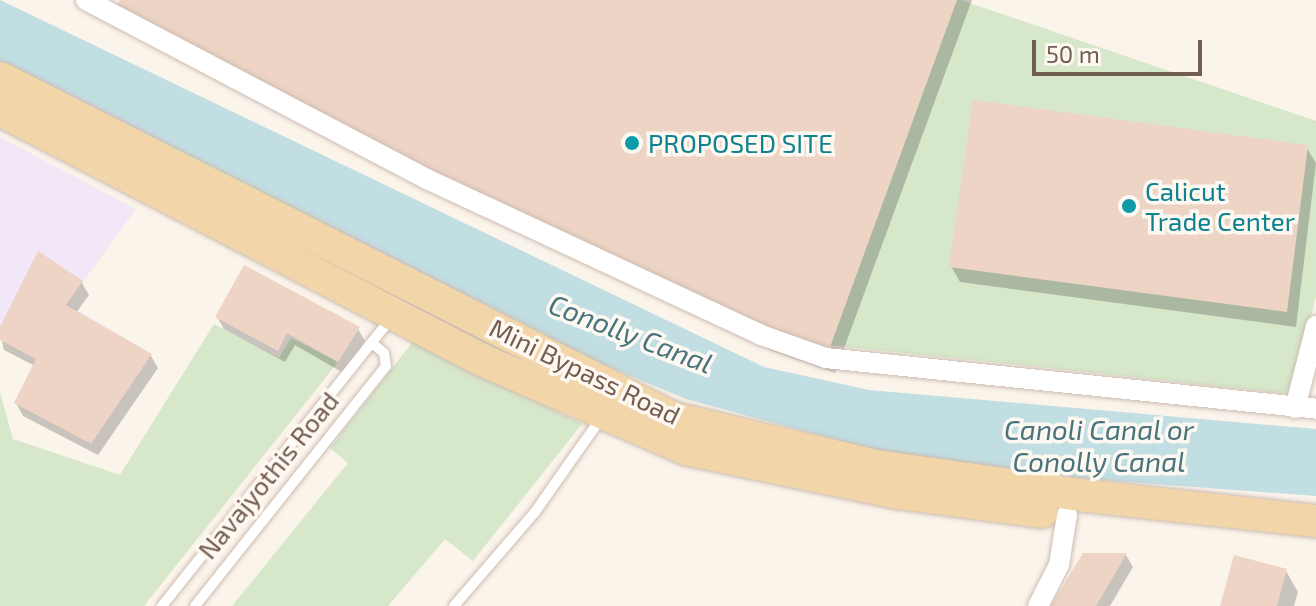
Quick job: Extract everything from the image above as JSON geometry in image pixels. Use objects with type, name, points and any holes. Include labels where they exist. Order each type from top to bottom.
[{"type":"main road","name":"Mini Bypass Road","points":[[0,78],[673,418],[876,466],[1088,496],[1316,521]]},
{"type":"main road","name":"Mini Bypass Road","points":[[0,110],[482,360],[686,449],[898,493],[1067,515],[1316,533]]},
{"type":"street","points":[[86,0],[117,6],[429,180],[761,335],[826,358],[1316,409]]},
{"type":"street","points":[[1295,408],[1316,326]]},
{"type":"street","points":[[1038,606],[1059,565],[1067,515]]},
{"type":"lane","name":"Navajyothis Road","points":[[162,606],[394,314]]},
{"type":"lane","name":"Navajyothis Road","points":[[195,606],[386,366],[384,353],[372,343]]},
{"type":"lane","points":[[454,606],[535,512],[605,414]]},
{"type":"shaded area","points":[[0,137],[136,209],[67,304],[152,354],[91,444],[14,403],[37,356],[0,339]]},
{"type":"green space","points":[[552,0],[961,0],[1316,121],[1316,296],[1292,394],[828,345]]},
{"type":"green space","points":[[214,324],[279,358],[291,338],[338,362],[144,606],[0,606],[0,392],[13,439],[120,475]]},
{"type":"green space","points":[[414,340],[582,424],[473,561],[445,539],[388,606],[232,606],[348,463],[330,448]]},
{"type":"water","name":"Canoli Canal or Conolly Canal","points":[[0,0],[764,367],[869,390],[1316,429],[1316,496],[1087,479],[881,452],[686,399],[599,363],[0,65]]},
{"type":"building","name":"PROPOSED SITE","points":[[120,0],[957,0],[826,358],[761,335],[113,12]]},
{"type":"building","name":"Calicut Trade Center","points":[[973,100],[1308,145],[1287,312],[949,267]]},
{"type":"building","points":[[38,251],[83,281],[66,305],[152,354],[91,444],[14,403],[36,359],[0,340],[0,327]]},
{"type":"building","points":[[244,265],[360,327],[338,362],[287,333],[278,351],[215,317]]},
{"type":"building","points":[[1083,553],[1127,553],[1096,606],[1051,606]]},
{"type":"building","points":[[1234,555],[1287,569],[1277,606],[1220,606]]},
{"type":"place","name":"PROPOSED SITE","points":[[632,143]]},
{"type":"place","name":"Calicut Trade Center","points":[[1129,206]]},
{"type":"water label","name":"Conolly Canal","points":[[631,333]]}]
